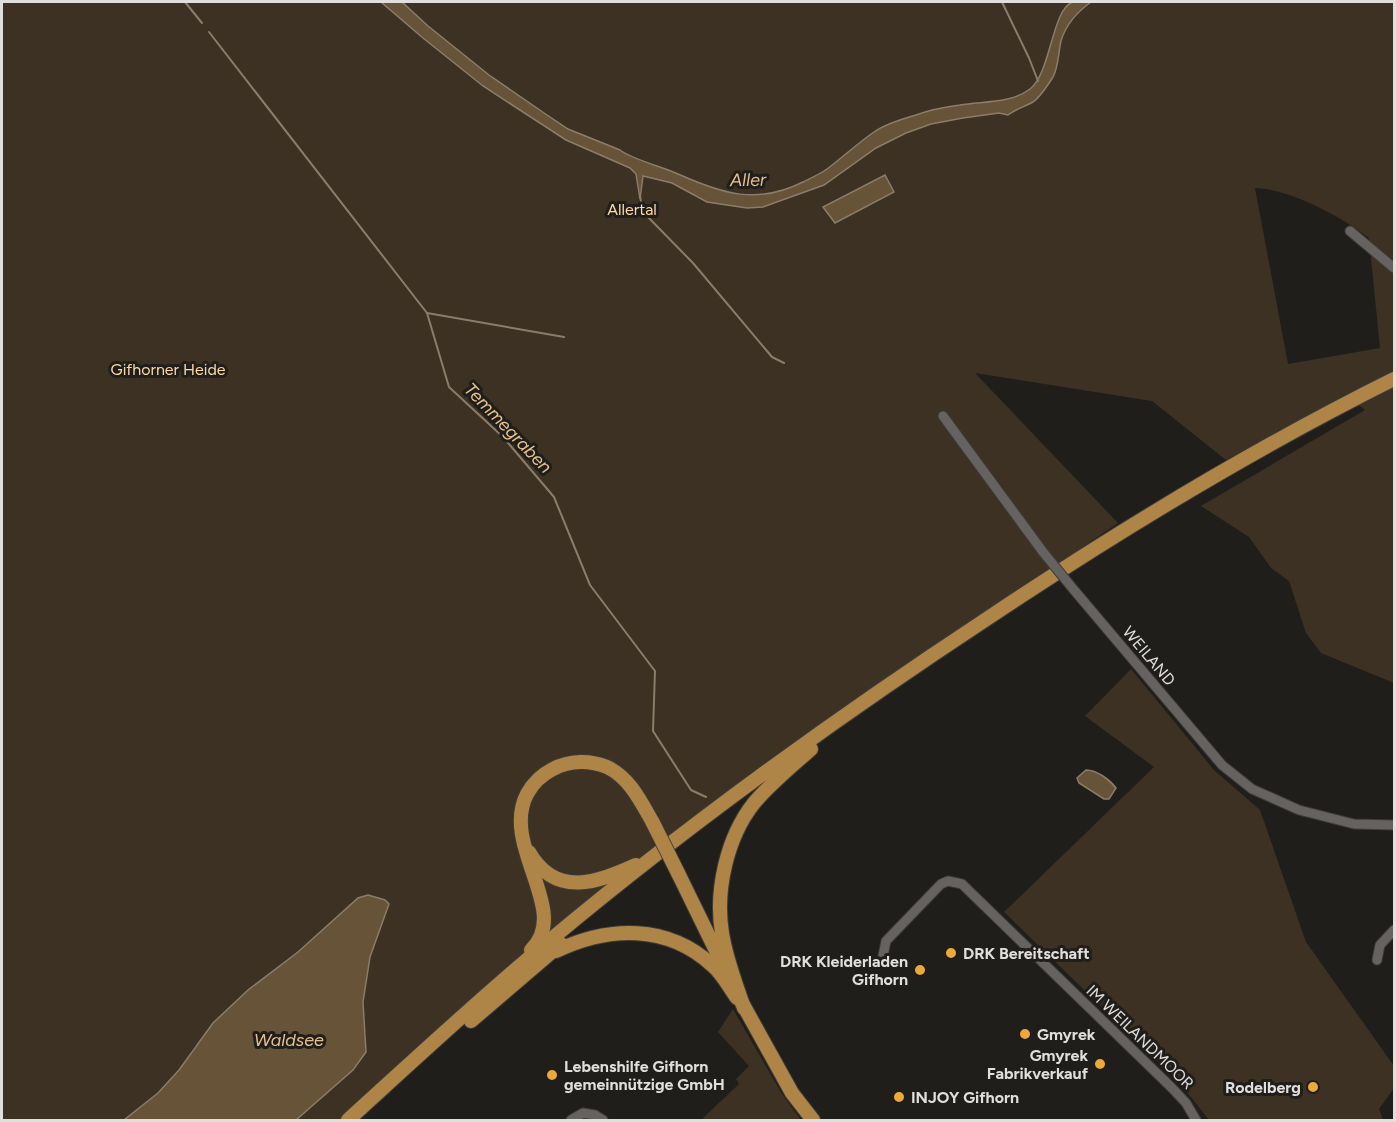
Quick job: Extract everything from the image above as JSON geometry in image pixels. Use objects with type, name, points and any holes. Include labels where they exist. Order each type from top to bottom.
[{"type":"highway","points":[[348,1120],[517,968],[735,794],[845,715],[1055,573],[1244,460],[1395,379]]},
{"type":"highway","points":[[360,1120],[454,1035],[549,954],[740,800],[811,749],[909,681],[1118,543],[1313,431],[1395,387]]},
{"type":"highway","points":[[744,1008],[722,933],[720,909],[725,866],[741,823],[754,803],[811,749]]},
{"type":"highway","points":[[517,968],[540,939],[544,920],[541,899],[522,840],[521,810],[530,789],[546,773],[575,762],[599,764],[620,776],[637,795],[744,1008],[792,1093],[813,1120]]},
{"type":"highway","points":[[522,840],[532,858],[541,868],[554,877],[569,882],[597,881],[653,858]]},
{"type":"highway","points":[[549,954],[578,940],[603,934],[635,933],[670,939],[700,955],[714,966],[744,1008]]},
{"type":"street","points":[[1350,231],[1395,267]]},
{"type":"street","name":"WEILAND","points":[[943,416],[1043,552],[1222,765],[1252,789],[1299,810],[1354,824],[1395,825]]},
{"type":"street","name":"IM WEILANDMOOR","points":[[883,956],[886,941],[941,884],[948,881],[962,884],[1172,1088],[1186,1103],[1196,1120]]},
{"type":"street","points":[[1377,960],[1380,945],[1395,930]]},
{"type":"street","points":[[571,1120],[583,1113],[595,1115],[603,1120]]},
{"type":"green space","points":[[2,2],[1394,2],[1394,683],[1321,653],[1306,633],[1289,581],[1271,568],[1249,537],[1201,506],[1365,410],[1347,396],[1226,460],[1152,401],[975,373],[1118,523],[767,761],[339,1120],[296,1120],[353,1070],[366,1038],[363,1002],[370,957],[389,904],[370,897],[358,898],[276,969],[194,1047],[179,1070],[158,1093],[124,1120],[2,1120]],"holes":[[[1255,188],[1284,193],[1315,206],[1345,221],[1369,238],[1380,348],[1288,364]]]},
{"type":"green space","points":[[1131,669],[1214,770],[1260,810],[1306,942],[1394,1066],[1394,1088],[1379,1109],[1383,1120],[1209,1120],[1179,1082],[1004,912],[1154,767],[1085,716]]},
{"type":"green space","points":[[733,1009],[782,1094],[801,1120],[704,1120],[703,1118],[739,1084],[736,1079],[749,1066],[718,1032]]},
{"type":"water","points":[[1075,1],[1091,2],[1077,14],[1066,29],[1053,77],[1033,102],[1008,115],[999,113],[963,118],[931,124],[906,133],[876,148],[824,185],[763,207],[747,208],[707,202],[672,183],[643,176],[640,199],[636,174],[630,168],[566,140],[483,86],[381,2],[402,2],[489,75],[568,129],[639,160],[710,187],[755,195],[786,189],[815,176],[874,132],[894,122],[937,109],[1005,100],[1022,94],[1037,81],[1043,70],[1060,16],[1066,7]]},
{"type":"water","points":[[885,175],[894,192],[835,223],[823,207]]},
{"type":"water","points":[[1086,770],[1103,776],[1116,788],[1109,799],[1104,799],[1079,783],[1077,778]]},
{"type":"water","name":"Waldsee","points":[[368,895],[385,900],[389,904],[370,957],[363,1002],[366,1052],[353,1070],[296,1120],[124,1120],[158,1093],[179,1070],[213,1023],[248,990],[298,952],[358,898]]},
{"type":"waterway","name":"Temmegraben","points":[[185,2],[202,23]]},
{"type":"waterway","points":[[1002,2],[1038,81]]},
{"type":"waterway","name":"Temmegraben","points":[[209,32],[427,313],[449,387],[503,437],[554,497],[590,585],[655,671],[653,731],[691,790],[706,797]]},
{"type":"waterway","points":[[640,196],[643,212],[693,263],[772,357],[784,363]]},
{"type":"waterway","points":[[427,313],[564,337]]},
{"type":"place","name":"DRK Bereitschaft","points":[[951,953]]},
{"type":"place","name":"DRK Kleiderladen Gifhorn","points":[[920,970]]},
{"type":"place","name":"Gmyrek","points":[[1025,1034]]},
{"type":"place","name":"Gmyrek Fabrikverkauf","points":[[1100,1064]]},
{"type":"place","name":"Lebenshilfe Gifhorn gemeinnützige GmbH","points":[[552,1075]]},
{"type":"place","name":"Rodelberg","points":[[1313,1087]]},
{"type":"place","name":"INJOY Gifhorn","points":[[899,1097]]},
{"type":"water label","name":"Aller","points":[[748,180]]},
{"type":"park label","name":"Allertal","points":[[632,209]]},
{"type":"park label","name":"Gifhorner Heide","points":[[168,369]]}]
